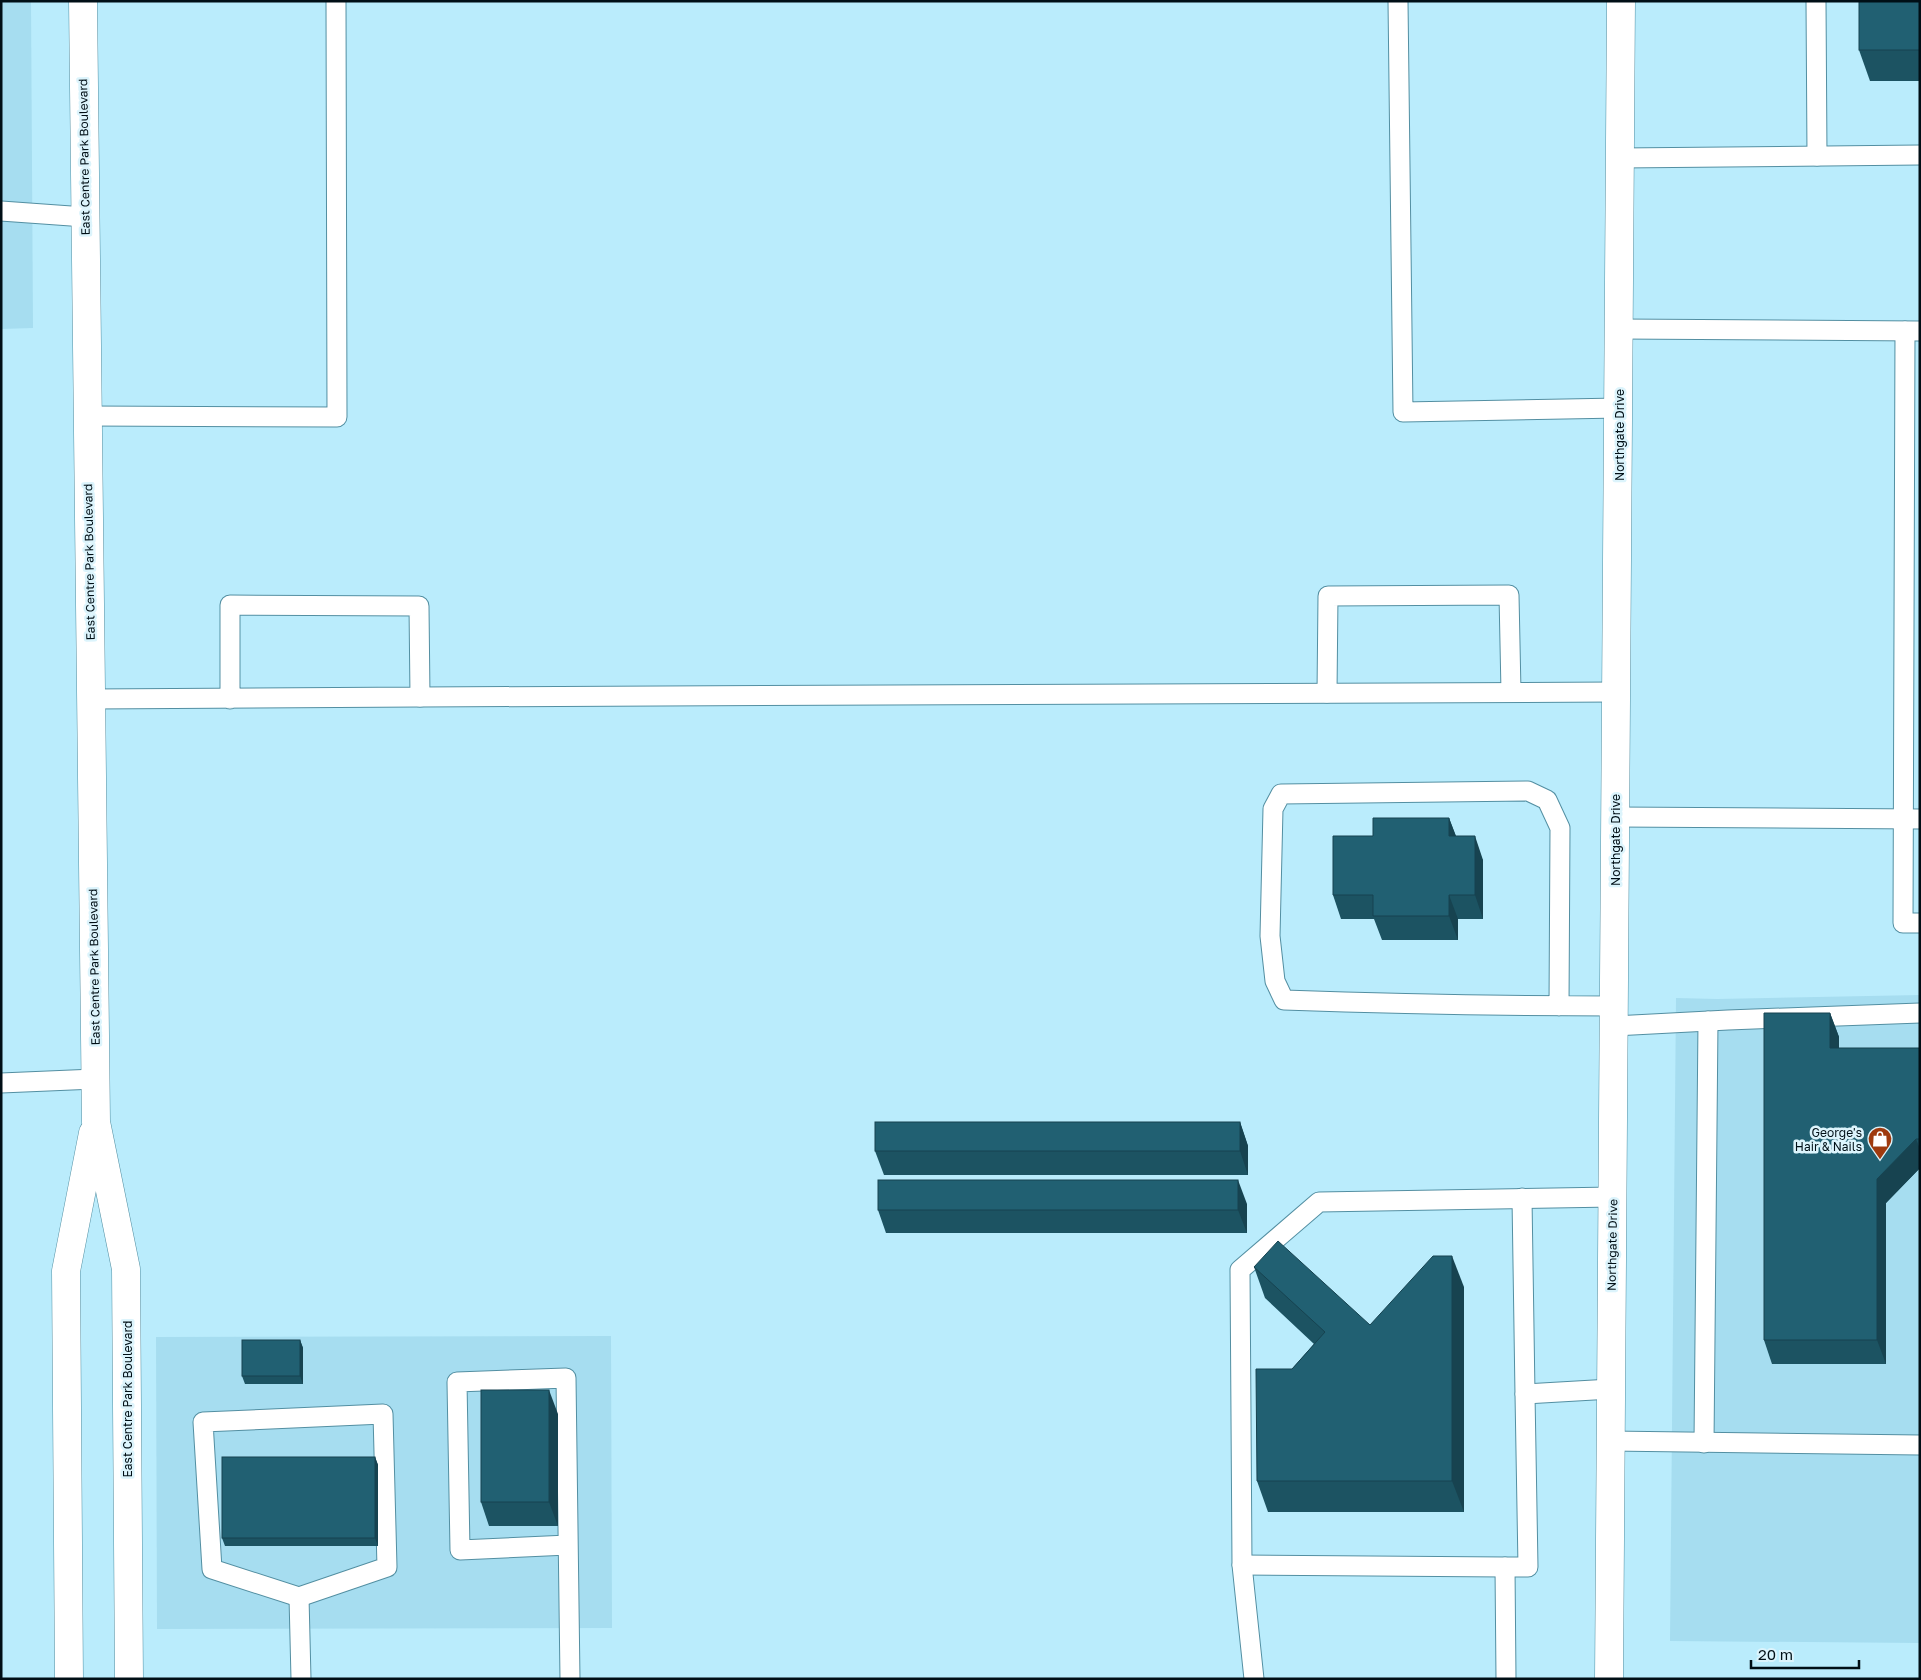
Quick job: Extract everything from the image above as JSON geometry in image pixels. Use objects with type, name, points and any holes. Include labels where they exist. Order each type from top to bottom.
[{"type":"street","name":"East Centre Park Boulevard","points":[[82,1],[96,1122],[126,1269],[129,1679]]},
{"type":"street","name":"Northgate Drive","points":[[1609,1679],[1621,1]]},
{"type":"street","name":"East Centre Park Boulevard","points":[[69,1679],[66,1271],[96,1122]]},
{"type":"lane","points":[[87,416],[337,417],[336,1]]},
{"type":"lane","points":[[1398,1],[1403,412],[1619,408]]},
{"type":"lane","points":[[1816,1],[1817,156]]},
{"type":"lane","points":[[1620,158],[1920,155]]},
{"type":"lane","points":[[1,211],[85,217]]},
{"type":"lane","points":[[1619,329],[1912,331],[1912,819],[1904,923],[1920,923]]},
{"type":"lane","points":[[1327,693],[1328,596],[1509,595],[1511,692]]},
{"type":"lane","points":[[230,699],[230,605],[419,606],[420,697]]},
{"type":"lane","points":[[91,699],[1616,692]]},
{"type":"lane","points":[[1559,1006],[1560,828],[1547,800],[1528,790],[1282,794],[1273,809],[1270,936],[1275,981],[1284,1000],[1466,1006],[1559,1006],[1614,1016],[1708,1021],[1920,1013]]},
{"type":"lane","points":[[1616,817],[1912,819]]},
{"type":"lane","points":[[1704,1443],[1708,1021]]},
{"type":"lane","points":[[1,1083],[95,1079]]},
{"type":"lane","points":[[1254,1679],[1242,1565],[1240,1270],[1319,1202],[1613,1197]]},
{"type":"lane","points":[[1242,1565],[1528,1567],[1522,1198]]},
{"type":"lane","points":[[568,1545],[460,1550],[457,1382],[566,1378],[570,1679]]},
{"type":"lane","points":[[1525,1394],[1611,1389]]},
{"type":"lane","points":[[383,1414],[387,1567],[299,1597],[212,1569],[203,1422],[383,1414]]},
{"type":"lane","points":[[1610,1441],[1920,1445]]},
{"type":"lane","points":[[1505,1567],[1506,1679]]},
{"type":"lane","points":[[299,1597],[301,1679]]},
{"type":"shaded area","points":[[1,1],[31,1],[33,328],[1,329]]},
{"type":"shaded area","points":[[1920,995],[1920,1643],[1670,1641],[1676,998],[1717,999]]},
{"type":"shaded area","points":[[611,1336],[612,1628],[157,1629],[156,1337]]},
{"type":"building","points":[[1859,1],[1920,1],[1920,50],[1859,50]]},
{"type":"building","points":[[1373,818],[1449,818],[1449,836],[1475,836],[1475,895],[1449,895],[1449,916],[1373,916],[1373,895],[1333,895],[1333,836],[1373,836]]},
{"type":"building","points":[[1764,1013],[1830,1013],[1830,1048],[1920,1048],[1920,1139],[1916,1139],[1877,1179],[1877,1340],[1764,1340]]},
{"type":"building","points":[[875,1122],[1240,1122],[1240,1151],[875,1151]]},
{"type":"building","points":[[878,1180],[1238,1180],[1238,1210],[878,1210]]},
{"type":"building","points":[[1278,1241],[1370,1325],[1433,1256],[1452,1256],[1452,1481],[1257,1481],[1256,1369],[1292,1369],[1325,1332],[1254,1267]]},
{"type":"building","points":[[242,1340],[300,1340],[300,1376],[242,1376]]},
{"type":"building","points":[[481,1390],[549,1390],[549,1502],[481,1502]]},
{"type":"building","points":[[222,1457],[375,1457],[375,1538],[222,1538]]},
{"type":"place","name":"George's Hair & Nails","points":[[1880,1160]]}]
